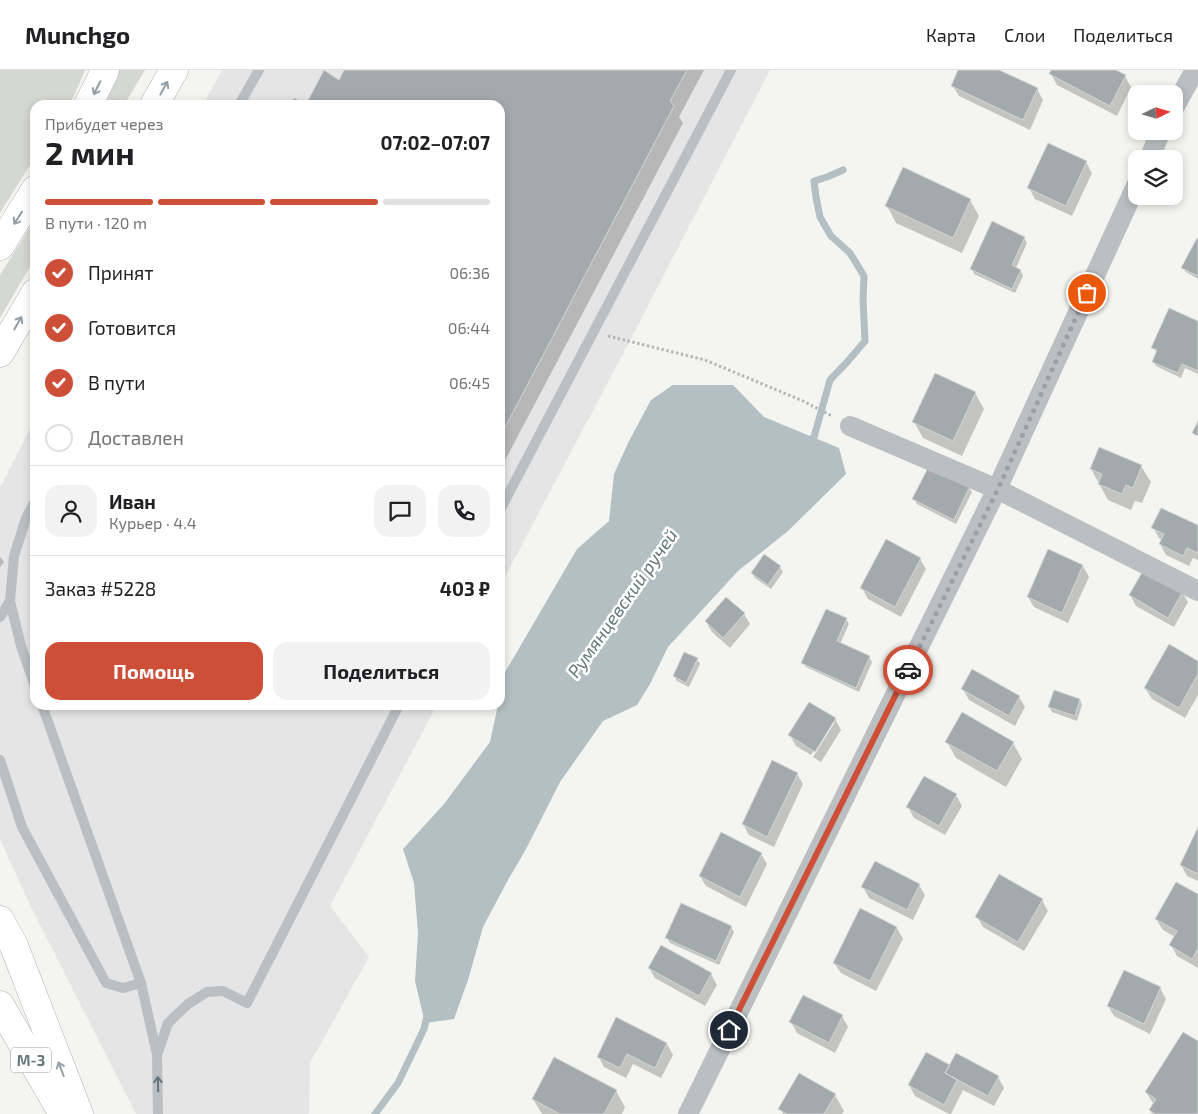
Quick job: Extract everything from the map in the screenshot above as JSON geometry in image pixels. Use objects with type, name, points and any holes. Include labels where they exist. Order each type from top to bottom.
[{"type":"main road","points":[[90,100],[104,70]]},
{"type":"main road","points":[[157,100],[174,70]]},
{"type":"main road","points":[[0,246],[30,198]]},
{"type":"main road","points":[[0,353],[30,302]]},
{"type":"main road","points":[[0,920],[14,946],[79,1114]]},
{"type":"main road","name":"М-3","points":[[0,1005],[62,1114]]},
{"type":"street","points":[[1183,92],[1195,70]]},
{"type":"street","points":[[688,1114],[998,489],[1128,204]]},
{"type":"street","points":[[850,426],[998,489],[1198,591]]},
{"type":"lane","points":[[242,100],[259,70]]},
{"type":"lane","points":[[505,500],[731,70]]},
{"type":"lane","points":[[30,510],[14,556],[10,601],[21,646],[30,672]]},
{"type":"lane","points":[[0,617],[10,601]]},
{"type":"lane","points":[[44,710],[141,984],[157,1055],[158,1114]]},
{"type":"lane","points":[[157,1055],[168,1023],[188,1004],[207,992],[223,991],[247,1003],[396,710]]},
{"type":"lane","points":[[0,760],[22,826],[106,982],[123,988],[141,984]]},
{"type":"path","points":[[593,333],[705,360],[804,401],[850,426]]},
{"type":"shaded area","points":[[0,70],[85,70],[71,100],[30,100],[30,165],[0,213]]},
{"type":"shaded area","points":[[118,70],[145,70],[127,100],[106,100]]},
{"type":"shaded area","points":[[222,70],[770,70],[505,577],[505,100],[206,100]]},
{"type":"shaded area","points":[[30,227],[30,267],[0,318],[0,275]]},
{"type":"shaded area","points":[[30,429],[30,710],[434,710],[330,906],[369,957],[310,1063],[309,1114],[136,1114],[30,905],[0,839],[0,488]]},
{"type":"water","points":[[673,385],[733,385],[764,417],[839,448],[846,474],[788,531],[738,571],[668,647],[650,684],[637,705],[603,721],[560,782],[483,927],[468,980],[454,1019],[425,1023],[415,981],[418,933],[414,883],[403,849],[444,804],[490,742],[497,710],[505,710],[505,672],[577,549],[609,521],[614,474],[651,400]]},
{"type":"building","points":[[324,70],[339,80],[344,70],[687,70],[670,101],[674,106],[505,427],[505,100],[308,100]]},
{"type":"building","points":[[958,70],[999,70],[1038,88],[1023,120],[951,86]]},
{"type":"building","points":[[1051,70],[1116,70],[1126,75],[1110,106],[1049,74]]},
{"type":"building","points":[[1048,143],[1087,161],[1066,206],[1027,188]]},
{"type":"building","points":[[903,167],[971,199],[953,238],[885,206]]},
{"type":"building","points":[[992,221],[1025,237],[1012,265],[1021,270],[1012,289],[970,269]]},
{"type":"building","points":[[1198,239],[1198,276],[1181,268]]},
{"type":"building","points":[[1169,308],[1198,321],[1198,371],[1182,364],[1178,373],[1152,362],[1157,350],[1151,348]]},
{"type":"building","points":[[935,373],[976,392],[953,441],[912,422]]},
{"type":"building","points":[[1198,421],[1198,436],[1192,433]]},
{"type":"building","points":[[1099,447],[1142,465],[1133,488],[1126,485],[1122,494],[1098,484],[1102,474],[1090,469]]},
{"type":"building","points":[[929,466],[970,486],[954,520],[912,499]]},
{"type":"building","points":[[1161,508],[1198,525],[1198,553],[1187,548],[1183,556],[1159,544],[1164,534],[1151,528]]},
{"type":"building","points":[[886,539],[921,558],[895,607],[860,588]]},
{"type":"building","points":[[1048,549],[1083,565],[1062,613],[1027,597]]},
{"type":"building","points":[[764,554],[781,566],[768,585],[751,573]]},
{"type":"building","points":[[1144,569],[1183,591],[1168,618],[1129,595]]},
{"type":"building","points":[[726,597],[745,613],[723,638],[705,621]]},
{"type":"building","points":[[826,609],[847,618],[837,641],[870,656],[856,688],[801,663]]},
{"type":"building","points":[[1169,644],[1198,661],[1198,674],[1179,708],[1144,688]]},
{"type":"building","points":[[684,652],[698,658],[686,683],[673,676]]},
{"type":"building","points":[[972,669],[1020,696],[1009,716],[961,689]]},
{"type":"building","points":[[1054,690],[1080,699],[1075,716],[1048,707]]},
{"type":"building","points":[[809,702],[836,718],[815,752],[788,735]]},
{"type":"building","points":[[962,712],[1014,742],[997,771],[945,742]]},
{"type":"building","points":[[772,760],[798,773],[767,837],[742,824]]},
{"type":"building","points":[[924,776],[957,794],[939,826],[906,807]]},
{"type":"building","points":[[1198,827],[1198,874],[1180,865]]},
{"type":"building","points":[[721,832],[762,853],[740,897],[699,876]]},
{"type":"building","points":[[875,861],[920,884],[907,910],[861,887]]},
{"type":"building","points":[[999,874],[1043,899],[1018,942],[975,917]]},
{"type":"building","points":[[1176,882],[1198,894],[1198,948],[1192,959],[1169,945],[1177,931],[1155,919]]},
{"type":"building","points":[[681,903],[732,926],[716,961],[665,938]]},
{"type":"building","points":[[860,908],[897,927],[870,981],[833,963]]},
{"type":"building","points":[[661,945],[712,973],[699,996],[648,968]]},
{"type":"building","points":[[1124,970],[1161,987],[1144,1024],[1107,1006]]},
{"type":"building","points":[[803,995],[843,1015],[829,1043],[789,1022]]},
{"type":"building","points":[[616,1017],[667,1043],[655,1068],[627,1054],[620,1068],[597,1057]]},
{"type":"building","points":[[1183,1032],[1198,1041],[1198,1114],[1155,1114],[1149,1110],[1156,1099],[1145,1092]]},
{"type":"building","points":[[926,1052],[950,1065],[945,1073],[957,1080],[944,1105],[908,1085]]},
{"type":"building","points":[[956,1053],[999,1076],[988,1096],[945,1073]]},
{"type":"building","points":[[554,1057],[617,1090],[604,1114],[560,1114],[532,1099]]},
{"type":"building","points":[[799,1073],[836,1094],[824,1114],[787,1114],[778,1109]]},
{"type":"waterway","name":"Румянцевский ручей","points":[[807,443],[814,437],[830,380],[865,341],[864,276],[850,253],[831,236],[820,217],[816,197],[814,181],[843,170]]},
{"type":"waterway","name":"Румянцевский ручей","points":[[375,1114],[398,1083],[424,1029],[427,1016]]},
{"type":"way so far","points":[[908,670],[998,489],[1087,293]]},
{"type":"route","points":[[729,1030],[908,670]]}]
